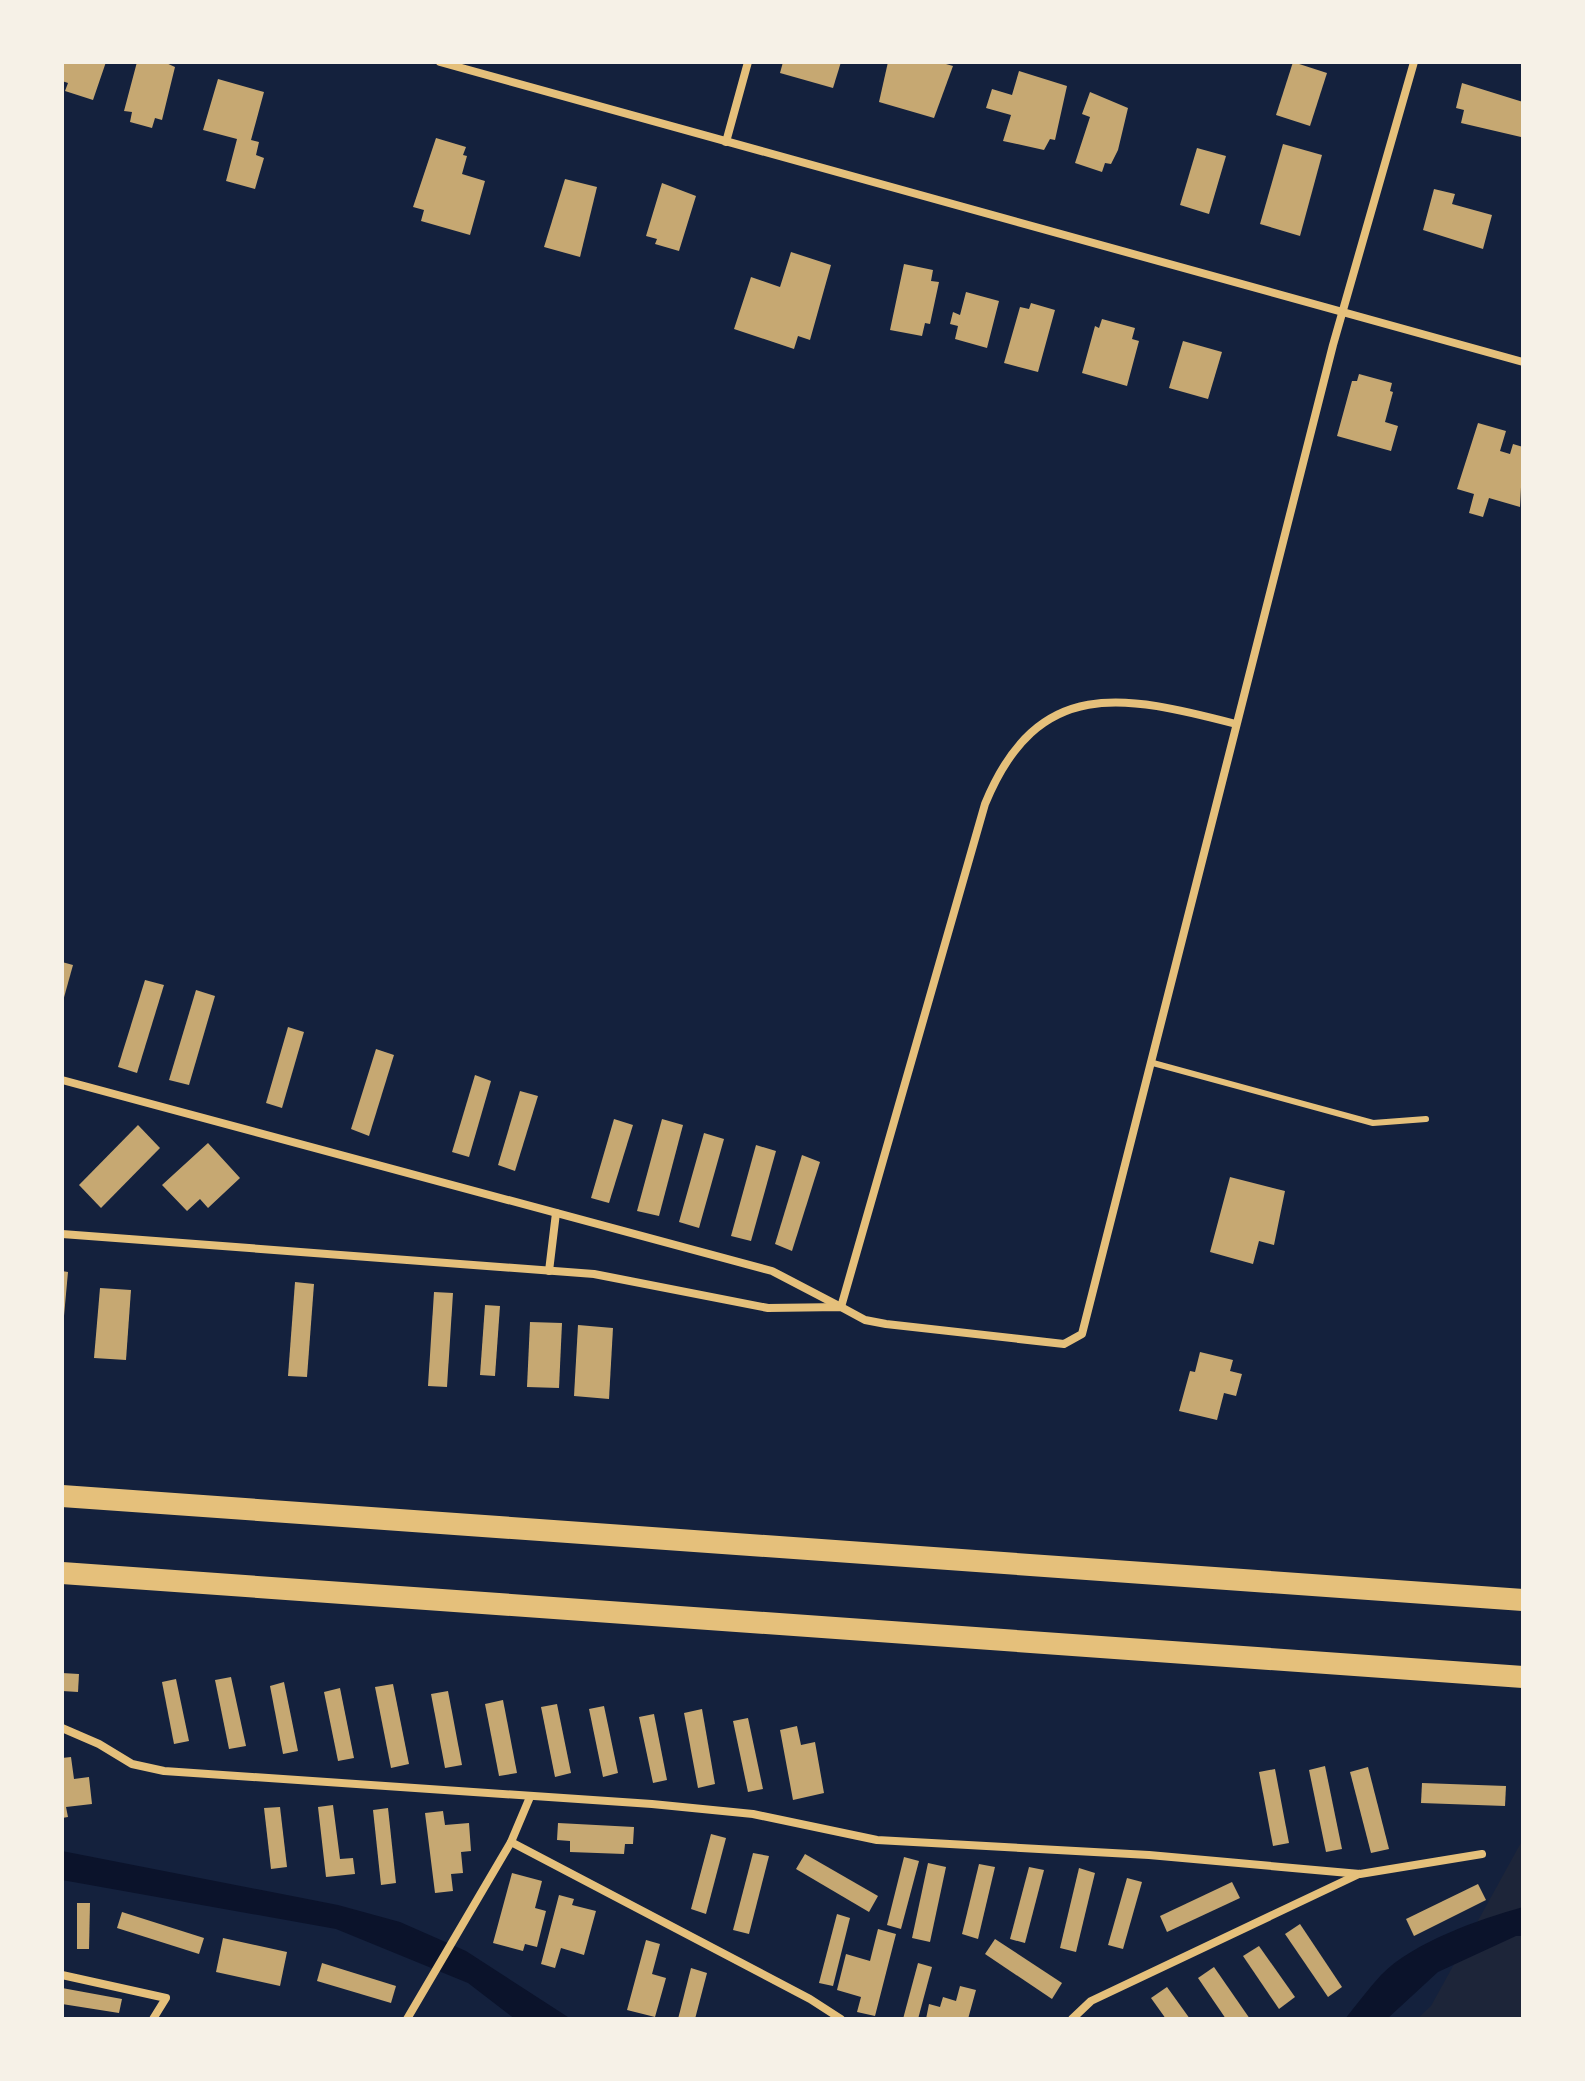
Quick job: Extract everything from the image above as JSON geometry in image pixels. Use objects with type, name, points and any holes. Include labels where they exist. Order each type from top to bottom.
[{"type":"highway","points":[[62,1496],[1523,1600]]},
{"type":"highway","points":[[62,1573],[1523,1677]]},
{"type":"street","points":[[440,62],[1523,362]]},
{"type":"street","points":[[726,142],[748,62]]},
{"type":"street","points":[[62,1080],[772,1271],[865,1320],[1064,1344],[1082,1334],[1333,345],[1345,314],[1414,62]]},
{"type":"street","points":[[841,1307],[985,804],[998,772],[1035,729],[1066,710],[1100,701],[1163,705],[1236,724]]},
{"type":"street","points":[[549,1271],[556,1213]]},
{"type":"street","points":[[62,1234],[549,1271],[631,1280],[768,1308],[841,1307]]},
{"type":"street","points":[[62,1728],[99,1744],[132,1764],[164,1771],[753,1814],[877,1840],[1149,1855],[1360,1874],[1482,1854]]},
{"type":"street","points":[[407,2019],[511,1842],[530,1797]]},
{"type":"street","points":[[511,1842],[810,1999],[841,2019]]},
{"type":"street","points":[[1072,2019],[1091,2001],[1360,1874]]},
{"type":"street","points":[[62,1975],[166,1998],[153,2019]]},
{"type":"lane","points":[[1153,1063],[1373,1123],[1426,1119]]},
{"type":"shaded area","points":[[1523,1839],[1523,2019],[1417,2019],[1431,2006]]},
{"type":"shaded area","points":[[62,1851],[338,1905],[400,1922],[466,1951],[571,2019],[515,2019],[468,1983],[336,1929],[62,1880]]},
{"type":"shaded area","points":[[1523,1907],[1523,1936],[1516,1936],[1438,1972],[1387,2019],[1345,2019],[1381,1975],[1411,1952],[1468,1925]]},
{"type":"building","points":[[63,62],[106,62],[93,100],[65,91],[68,83],[62,81]]},
{"type":"building","points":[[137,62],[164,62],[175,67],[162,120],[155,118],[152,128],[130,122],[132,112],[124,111]]},
{"type":"building","points":[[783,62],[841,62],[833,88],[780,73]]},
{"type":"building","points":[[888,62],[939,62],[953,66],[934,118],[879,102]]},
{"type":"building","points":[[1293,62],[1327,73],[1310,126],[1276,115]]},
{"type":"building","points":[[1019,71],[1067,86],[1055,140],[1050,139],[1044,150],[1003,141],[1011,115],[986,108],[992,89],[1012,95]]},
{"type":"building","points":[[218,79],[264,92],[251,140],[259,142],[256,155],[264,158],[255,189],[226,181],[237,139],[203,130]]},
{"type":"building","points":[[1462,83],[1523,102],[1521,137],[1461,123],[1464,110],[1456,108]]},
{"type":"building","points":[[1090,92],[1128,108],[1118,150],[1111,164],[1105,163],[1102,172],[1075,163],[1090,117],[1082,114]]},
{"type":"building","points":[[436,138],[466,147],[462,174],[485,181],[470,235],[421,221],[424,210],[413,207]]},
{"type":"building","points":[[1283,144],[1322,155],[1300,236],[1260,224]]},
{"type":"building","points":[[1197,148],[1226,156],[1209,214],[1180,205]]},
{"type":"building","points":[[565,179],[597,187],[580,257],[544,247]]},
{"type":"building","points":[[662,183],[696,196],[679,251],[655,244],[657,239],[646,236]]},
{"type":"building","points":[[1434,189],[1455,194],[1452,204],[1492,215],[1483,249],[1423,230]]},
{"type":"building","points":[[791,252],[831,265],[810,340],[798,336],[794,349],[734,329],[751,277],[780,287]]},
{"type":"building","points":[[904,264],[933,270],[931,281],[939,282],[930,324],[925,323],[922,336],[890,330]]},
{"type":"building","points":[[966,292],[999,301],[987,348],[955,339],[958,326],[950,324],[953,312],[960,315]]},
{"type":"building","points":[[1031,303],[1055,310],[1038,372],[1004,363],[1020,307],[1029,309]]},
{"type":"building","points":[[1102,319],[1135,328],[1132,339],[1139,341],[1127,386],[1082,373],[1095,326],[1099,328]]},
{"type":"building","points":[[1183,341],[1222,352],[1208,399],[1169,388]]},
{"type":"building","points":[[1359,374],[1392,383],[1390,391],[1393,392],[1385,422],[1398,426],[1391,451],[1337,436],[1352,381],[1357,381]]},
{"type":"building","points":[[1478,423],[1506,431],[1500,451],[1510,454],[1513,444],[1523,447],[1520,507],[1489,498],[1483,517],[1469,513],[1474,494],[1457,489]]},
{"type":"building","points":[[62,962],[73,965],[63,1001],[62,1001]]},
{"type":"building","points":[[145,980],[164,985],[137,1073],[118,1067]]},
{"type":"building","points":[[196,990],[215,996],[189,1085],[169,1080]]},
{"type":"building","points":[[288,1027],[304,1032],[282,1108],[266,1103]]},
{"type":"building","points":[[376,1049],[394,1055],[369,1136],[351,1129]]},
{"type":"building","points":[[475,1075],[491,1081],[469,1157],[452,1152]]},
{"type":"building","points":[[520,1091],[538,1096],[515,1171],[498,1165]]},
{"type":"building","points":[[614,1119],[633,1125],[609,1203],[591,1198]]},
{"type":"building","points":[[662,1119],[683,1125],[659,1216],[637,1211]]},
{"type":"building","points":[[138,1125],[160,1148],[101,1208],[79,1185]]},
{"type":"building","points":[[704,1133],[724,1139],[699,1228],[679,1222]]},
{"type":"building","points":[[208,1143],[240,1178],[208,1208],[200,1199],[187,1211],[162,1185]]},
{"type":"building","points":[[756,1145],[776,1151],[751,1241],[731,1236]]},
{"type":"building","points":[[802,1155],[820,1162],[792,1251],[775,1244]]},
{"type":"building","points":[[1230,1177],[1285,1191],[1274,1245],[1259,1241],[1253,1264],[1210,1252]]},
{"type":"building","points":[[62,1271],[68,1272],[64,1316],[62,1316]]},
{"type":"building","points":[[295,1282],[314,1284],[307,1377],[288,1376]]},
{"type":"building","points":[[100,1288],[131,1290],[126,1360],[94,1358]]},
{"type":"building","points":[[434,1292],[453,1293],[447,1387],[428,1386]]},
{"type":"building","points":[[485,1305],[500,1306],[495,1376],[480,1375]]},
{"type":"building","points":[[530,1322],[562,1323],[559,1388],[527,1387]]},
{"type":"building","points":[[578,1325],[613,1328],[609,1399],[574,1396]]},
{"type":"building","points":[[1200,1352],[1233,1360],[1230,1371],[1242,1374],[1236,1396],[1224,1393],[1217,1420],[1179,1411],[1190,1371],[1195,1372]]},
{"type":"building","points":[[62,1673],[79,1674],[78,1692],[62,1691]]},
{"type":"building","points":[[231,1677],[246,1746],[229,1749],[215,1680]]},
{"type":"building","points":[[176,1679],[189,1741],[174,1744],[162,1682]]},
{"type":"building","points":[[284,1682],[298,1751],[283,1754],[270,1686]]},
{"type":"building","points":[[393,1684],[409,1764],[391,1768],[375,1687]]},
{"type":"building","points":[[340,1688],[354,1758],[338,1761],[324,1692]]},
{"type":"building","points":[[448,1691],[462,1765],[445,1768],[431,1694]]},
{"type":"building","points":[[503,1700],[517,1773],[499,1776],[485,1704]]},
{"type":"building","points":[[557,1704],[571,1773],[555,1777],[541,1707]]},
{"type":"building","points":[[604,1706],[618,1773],[603,1777],[589,1709]]},
{"type":"building","points":[[702,1709],[715,1784],[698,1788],[684,1713]]},
{"type":"building","points":[[654,1714],[667,1780],[653,1783],[639,1717]]},
{"type":"building","points":[[748,1718],[763,1789],[748,1792],[733,1721]]},
{"type":"building","points":[[797,1726],[801,1745],[815,1742],[824,1793],[793,1800],[780,1730]]},
{"type":"building","points":[[71,1757],[74,1779],[89,1777],[92,1804],[66,1807],[68,1817],[62,1818],[62,1758]]},
{"type":"building","points":[[1325,1766],[1342,1849],[1326,1852],[1309,1770]]},
{"type":"building","points":[[1368,1767],[1389,1849],[1371,1853],[1350,1772]]},
{"type":"building","points":[[1275,1769],[1289,1843],[1273,1846],[1259,1772]]},
{"type":"building","points":[[1422,1783],[1506,1786],[1505,1806],[1421,1803]]},
{"type":"building","points":[[333,1805],[340,1859],[353,1858],[355,1874],[326,1877],[318,1807]]},
{"type":"building","points":[[280,1807],[287,1867],[271,1869],[264,1808]]},
{"type":"building","points":[[388,1808],[396,1883],[381,1885],[373,1810]]},
{"type":"building","points":[[443,1811],[445,1825],[469,1823],[471,1851],[461,1852],[463,1873],[451,1874],[453,1891],[435,1893],[425,1813]]},
{"type":"building","points":[[558,1823],[634,1827],[633,1844],[625,1844],[624,1854],[570,1852],[570,1841],[557,1840]]},
{"type":"building","points":[[711,1834],[726,1838],[706,1914],[691,1909]]},
{"type":"building","points":[[753,1853],[769,1856],[749,1934],[733,1930]]},
{"type":"building","points":[[805,1854],[878,1896],[869,1912],[796,1869]]},
{"type":"building","points":[[904,1857],[919,1861],[901,1929],[887,1925]]},
{"type":"building","points":[[928,1863],[946,1867],[930,1942],[912,1938]]},
{"type":"building","points":[[979,1864],[995,1867],[978,1939],[962,1934]]},
{"type":"building","points":[[1029,1867],[1044,1870],[1025,1943],[1010,1939]]},
{"type":"building","points":[[1079,1868],[1095,1873],[1076,1952],[1060,1948]]},
{"type":"building","points":[[512,1873],[542,1881],[535,1908],[546,1911],[537,1947],[525,1944],[523,1951],[493,1943]]},
{"type":"building","points":[[1127,1878],[1142,1882],[1123,1949],[1108,1945]]},
{"type":"building","points":[[1232,1882],[1240,1898],[1167,1932],[1160,1916]]},
{"type":"building","points":[[1478,1884],[1486,1900],[1414,1936],[1406,1919]]},
{"type":"building","points":[[559,1895],[574,1899],[572,1905],[596,1911],[584,1955],[561,1948],[555,1968],[541,1964]]},
{"type":"building","points":[[77,1903],[90,1903],[89,1949],[77,1949]]},
{"type":"building","points":[[122,1912],[204,1938],[199,1954],[117,1928]]},
{"type":"building","points":[[837,1914],[850,1918],[833,1986],[819,1983]]},
{"type":"building","points":[[1300,1924],[1342,1987],[1328,1997],[1285,1934]]},
{"type":"building","points":[[878,1929],[896,1934],[875,2016],[857,2012],[861,1997],[837,1990],[846,1954],[870,1961]]},
{"type":"building","points":[[223,1938],[287,1952],[280,1986],[216,1972]]},
{"type":"building","points":[[995,1939],[1062,1983],[1052,1999],[985,1954]]},
{"type":"building","points":[[646,1940],[660,1944],[652,1974],[666,1978],[655,2017],[627,2010]]},
{"type":"building","points":[[1259,1946],[1295,1997],[1279,2009],[1243,1956]]},
{"type":"building","points":[[322,1963],[396,1986],[391,2003],[317,1981]]},
{"type":"building","points":[[918,1963],[932,1967],[918,2019],[903,2019]]},
{"type":"building","points":[[1214,1967],[1250,2019],[1226,2019],[1198,1978]]},
{"type":"building","points":[[691,1968],[707,1973],[695,2019],[678,2019]]},
{"type":"building","points":[[960,1986],[976,1990],[968,2019],[926,2019],[929,2004],[940,2007],[943,1997],[956,2001]]},
{"type":"building","points":[[1167,1987],[1190,2019],[1166,2019],[1151,1998]]},
{"type":"building","points":[[62,1988],[122,1999],[119,2013],[62,2004]]}]
